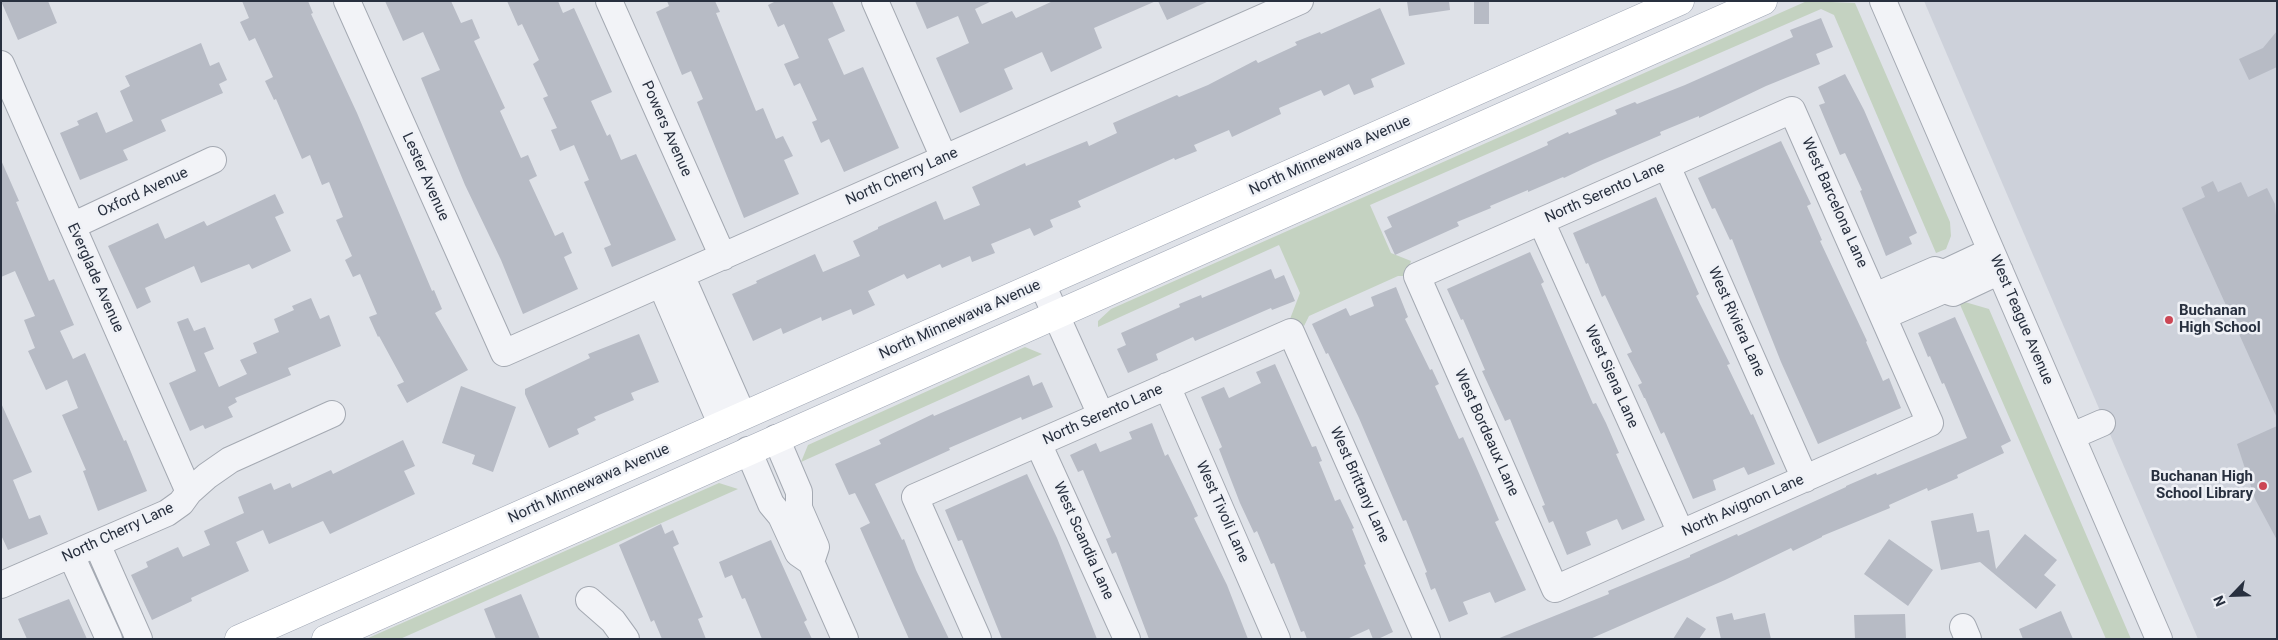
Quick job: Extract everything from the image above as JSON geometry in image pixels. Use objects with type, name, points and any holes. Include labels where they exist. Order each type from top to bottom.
[{"type":"main road","name":"North Minnewawa Avenue","points":[[240,639],[1680,1]]},
{"type":"main road","points":[[326,639],[1763,1]]},
{"type":"main road","points":[[748,450],[748,441],[760,426],[920,353],[965,317]]},
{"type":"main road","points":[[495,564],[554,517],[728,440],[737,431],[733,421]]},
{"type":"street","name":"Lester Avenue","points":[[347,1],[504,353]]},
{"type":"street","name":"Powers Avenue","points":[[608,1],[723,257]]},
{"type":"street","points":[[876,1],[944,158]]},
{"type":"street","name":"North Cherry Lane","points":[[504,353],[1300,1]]},
{"type":"street","name":"West Teague Avenue","points":[[1883,1],[2159,639]]},
{"type":"street","name":"Everglade Avenue","points":[[1,64],[189,492]]},
{"type":"street","name":"North Serento Lane","points":[[1417,276],[1792,110]]},
{"type":"street","name":"West Barcelona Lane","points":[[1792,110],[1930,423]]},
{"type":"street","name":"Oxford Avenue","points":[[72,226],[213,160]]},
{"type":"street","name":"West Riviera Lane","points":[[1667,166],[1805,479]]},
{"type":"street","name":"West Siena Lane","points":[[1541,221],[1681,533]]},
{"type":"street","points":[[1992,253],[1953,293],[1939,280],[1938,259],[1992,253]]},
{"type":"street","name":"West Bordeaux Lane","points":[[1417,276],[1555,589]]},
{"type":"street","points":[[671,280],[733,421]]},
{"type":"street","points":[[1879,306],[1939,280]]},
{"type":"street","points":[[1042,284],[1101,415]]},
{"type":"street","name":"North Serento Lane","points":[[978,639],[915,498],[1291,332]]},
{"type":"street","name":"West Brittany Lane","points":[[1291,332],[1427,639]]},
{"type":"street","name":"West Tivoli Lane","points":[[1167,386],[1278,639]]},
{"type":"street","name":"North Cherry Lane","points":[[1,585],[167,513],[181,503],[189,492],[207,476],[230,460],[332,414]]},
{"type":"street","name":"North Avignon Lane","points":[[1555,589],[1930,423]]},
{"type":"street","points":[[2072,436],[2102,423]]},
{"type":"street","points":[[776,438],[799,492],[790,512],[798,553],[811,562],[845,639]]},
{"type":"street","name":"West Scandia Lane","points":[[1038,443],[1127,639]]},
{"type":"street","points":[[748,450],[771,504],[790,512]]},
{"type":"street","points":[[97,544],[139,639]]},
{"type":"street","points":[[71,554],[109,639]]},
{"type":"street","points":[[589,600],[613,622],[626,639]]},
{"type":"shaded area","name":"Buchanan High School","points":[[1924,1],[2277,1],[2277,639],[2198,639]]},
{"type":"green space","points":[[1807,1],[1855,3],[1950,222],[1951,236],[1946,249],[1936,253],[1834,15],[1821,9],[1370,205],[1391,253],[1411,261],[1406,276],[1398,276],[1309,316],[1304,326],[1290,319],[1300,293],[1279,245],[1098,327],[1098,321],[1111,309]]},
{"type":"green space","points":[[1958,300],[1989,309],[2131,639],[2106,639]]},
{"type":"green space","points":[[1025,347],[1042,354],[801,462],[808,445]]},
{"type":"green space","points":[[719,483],[738,489],[400,639],[366,639]]},
{"type":"building","points":[[1,1],[48,1],[57,23],[18,40]]},
{"type":"building","points":[[242,1],[308,1],[313,13],[311,14],[357,113],[432,291],[434,290],[442,309],[435,313],[468,370],[407,403],[397,385],[404,382],[378,337],[369,317],[377,314],[360,274],[353,277],[345,260],[352,256],[336,220],[343,217],[329,182],[322,185],[310,155],[302,159],[276,99],[274,100],[265,81],[273,77],[255,38],[249,41],[240,22],[249,18]]},
{"type":"building","points":[[385,1],[451,1],[461,23],[472,19],[480,38],[474,41],[505,108],[500,111],[521,158],[528,155],[537,176],[529,180],[555,236],[563,232],[572,253],[564,257],[578,289],[523,314],[501,260],[465,185],[421,78],[440,70],[423,32],[403,41]]},
{"type":"building","points":[[507,1],[558,1],[563,13],[574,8],[612,92],[591,101],[607,136],[610,134],[621,160],[636,154],[676,240],[612,267],[604,248],[611,245],[584,182],[589,180],[574,145],[560,151],[551,130],[557,128],[543,98],[548,96],[533,64],[539,60],[522,24],[518,26]]},
{"type":"building","points":[[667,1],[715,1],[720,12],[716,13],[756,111],[763,108],[776,139],[783,136],[793,156],[784,160],[799,194],[744,218],[697,102],[703,99],[691,71],[682,75],[656,12],[669,6]]},
{"type":"building","points":[[776,1],[832,1],[845,31],[828,39],[844,75],[863,67],[899,148],[844,172],[829,139],[821,143],[812,122],[817,120],[800,83],[794,86],[784,64],[799,58],[784,24],[778,27],[768,5]]},
{"type":"building","points":[[915,1],[992,1],[975,9],[982,24],[1012,11],[1016,18],[1053,1],[1156,1],[1094,28],[1102,48],[1051,72],[1042,52],[1004,69],[1013,89],[960,113],[936,58],[969,43],[958,16],[927,29]]},
{"type":"building","points":[[1158,1],[1209,1],[1167,20]]},
{"type":"building","points":[[1407,1],[1449,1],[1450,10],[1409,16]]},
{"type":"building","points":[[1474,1],[1489,1],[1489,24],[1474,24]]},
{"type":"building","points":[[1380,8],[1405,64],[1371,79],[1374,87],[1354,95],[1349,84],[1324,96],[1321,90],[1279,108],[1281,114],[1232,137],[1229,130],[1194,145],[1197,151],[1175,160],[1174,158],[1078,201],[1081,207],[1050,220],[1053,227],[1034,236],[1030,228],[991,244],[995,253],[972,262],[970,256],[942,268],[940,264],[907,279],[904,274],[868,291],[875,305],[853,315],[851,309],[822,321],[821,317],[783,334],[781,328],[753,341],[732,294],[757,283],[756,281],[815,254],[823,272],[860,256],[853,241],[878,229],[878,227],[936,201],[944,220],[980,205],[972,187],[1025,163],[1026,166],[1087,141],[1089,146],[1117,133],[1113,123],[1177,95],[1179,97],[1208,85],[1256,60],[1258,63],[1297,45],[1295,42],[1320,32],[1321,34]]},
{"type":"building","points":[[1821,18],[1833,47],[1816,54],[1820,64],[1766,86],[1699,118],[1699,116],[1660,132],[1661,135],[1564,178],[1528,192],[1528,190],[1490,206],[1491,208],[1457,222],[1459,226],[1395,255],[1384,231],[1392,227],[1387,217],[1548,145],[1547,142],[1568,132],[1569,134],[1617,114],[1615,110],[1635,102],[1637,104],[1685,85],[1793,37],[1790,30]]},
{"type":"building","points":[[2277,31],[2277,67],[2249,80],[2239,59],[2263,48]]},
{"type":"building","points":[[201,43],[210,66],[219,62],[227,80],[219,84],[223,93],[161,120],[166,131],[123,150],[128,160],[80,180],[60,133],[79,125],[77,121],[97,112],[106,133],[133,121],[120,91],[130,86],[125,76]]},
{"type":"building","points":[[1845,74],[1864,110],[1917,233],[1909,237],[1912,244],[1886,256],[1860,191],[1862,190],[1845,153],[1840,155],[1819,105],[1825,103],[1818,87]]},
{"type":"building","points":[[1781,141],[1811,204],[1807,206],[1822,240],[1820,241],[1867,341],[1883,381],[1889,378],[1901,408],[1818,444],[1781,362],[1732,239],[1730,240],[1715,208],[1712,209],[1698,178]]},
{"type":"building","points":[[1,160],[19,201],[16,202],[49,281],[54,279],[74,325],[60,331],[73,359],[85,353],[124,441],[126,440],[147,491],[98,511],[83,471],[86,470],[62,415],[78,408],[67,380],[46,390],[28,351],[35,348],[24,320],[35,316],[15,271],[1,277]]},
{"type":"building","points":[[2213,181],[2218,192],[2241,182],[2248,197],[2267,188],[2275,204],[2277,227],[2277,418],[2182,208],[2205,197],[2201,187]]},
{"type":"building","points":[[275,194],[284,213],[275,217],[291,251],[252,269],[249,264],[201,283],[194,266],[145,288],[151,302],[137,309],[108,246],[158,223],[165,239],[204,221],[207,226]]},
{"type":"building","points":[[1656,197],[1699,294],[1696,296],[1730,364],[1727,365],[1751,415],[1753,414],[1775,464],[1748,475],[1744,467],[1713,480],[1716,490],[1693,499],[1664,432],[1661,434],[1638,385],[1642,383],[1627,354],[1632,352],[1605,295],[1602,297],[1573,233]]},
{"type":"building","points":[[1530,252],[1544,282],[1541,284],[1593,404],[1596,403],[1619,453],[1616,454],[1645,520],[1622,530],[1617,519],[1586,532],[1591,545],[1567,555],[1553,521],[1549,523],[1542,506],[1545,505],[1510,419],[1505,421],[1482,371],[1485,370],[1463,319],[1461,320],[1447,289]]},
{"type":"building","points":[[1271,269],[1275,279],[1284,275],[1295,301],[1272,310],[1271,308],[1195,341],[1193,337],[1156,354],[1158,360],[1128,373],[1117,349],[1126,345],[1121,333],[1180,307],[1179,304],[1201,295],[1202,298]]},
{"type":"building","points":[[1396,287],[1408,317],[1405,319],[1439,384],[1435,386],[1459,439],[1463,437],[1499,520],[1495,522],[1526,590],[1495,603],[1490,592],[1463,602],[1468,614],[1449,622],[1435,588],[1431,590],[1425,573],[1427,572],[1406,520],[1403,521],[1359,418],[1312,324],[1346,308],[1350,316],[1374,306],[1371,297]]},
{"type":"building","points":[[311,298],[320,319],[329,315],[341,346],[288,368],[291,375],[235,398],[237,402],[228,407],[233,417],[205,429],[203,425],[190,431],[169,383],[196,371],[177,322],[188,318],[194,331],[205,327],[214,349],[204,353],[219,387],[247,374],[240,360],[257,353],[253,343],[279,332],[274,319],[294,310],[292,306]]},
{"type":"building","points":[[1955,317],[2011,441],[2001,446],[2004,453],[1957,475],[1958,478],[1928,491],[1927,488],[1889,505],[1890,508],[1822,536],[1793,551],[1791,548],[1725,580],[1590,639],[1497,639],[1609,594],[1608,591],[1690,557],[1690,555],[1737,534],[1738,536],[1876,473],[1877,475],[1967,438],[1944,383],[1942,384],[1918,333]]},
{"type":"building","points":[[639,334],[659,382],[631,393],[634,400],[594,417],[596,420],[577,429],[579,434],[549,448],[525,394],[525,389],[590,358],[588,354]]},
{"type":"building","points":[[1275,364],[1312,447],[1316,446],[1322,461],[1319,462],[1335,501],[1340,499],[1354,528],[1352,529],[1366,564],[1364,565],[1393,632],[1378,639],[1373,639],[1369,629],[1347,639],[1307,639],[1304,631],[1301,632],[1274,563],[1271,564],[1257,531],[1254,533],[1219,449],[1222,447],[1201,397],[1224,387],[1229,398],[1261,383],[1256,372]]},
{"type":"building","points":[[1029,375],[1033,386],[1042,382],[1053,407],[1022,420],[1021,417],[949,448],[950,450],[875,484],[902,540],[904,539],[916,570],[949,639],[909,639],[860,528],[870,523],[855,493],[849,495],[835,464],[881,444],[879,440],[933,414],[934,416]]},
{"type":"building","points":[[461,386],[516,407],[493,472],[472,464],[475,455],[442,443]]},
{"type":"building","points":[[1,403],[32,472],[13,480],[29,519],[40,515],[48,534],[8,550],[1,535]]},
{"type":"building","points":[[1152,423],[1165,456],[1168,454],[1198,516],[1194,518],[1227,585],[1248,639],[1149,639],[1116,552],[1112,554],[1106,539],[1111,537],[1083,470],[1078,472],[1070,455],[1096,443],[1100,452],[1132,439],[1129,432]]},
{"type":"building","name":"Buchanan High School Library","points":[[2277,426],[2277,540],[2255,499],[2237,444]]},
{"type":"building","points":[[403,440],[415,466],[404,471],[415,494],[330,534],[323,521],[269,544],[263,530],[236,542],[249,571],[191,598],[192,601],[152,620],[131,575],[148,567],[146,562],[178,547],[183,557],[210,545],[204,531],[244,513],[238,497],[271,483],[274,490],[290,483],[292,488],[331,470],[333,474]]},
{"type":"building","points":[[1027,474],[1057,538],[1097,639],[1002,639],[962,540],[958,541],[945,510]]},
{"type":"building","points":[[1973,513],[1977,532],[1989,530],[1996,569],[2025,534],[2057,560],[2044,575],[2056,585],[2036,609],[1980,562],[1941,570],[1931,521]]},
{"type":"building","points":[[661,524],[665,534],[673,530],[679,544],[673,547],[703,617],[698,619],[706,639],[662,639],[654,620],[651,622],[619,545]]},
{"type":"building","points":[[1889,539],[1933,570],[1908,606],[1864,574]]},
{"type":"building","points":[[771,540],[807,620],[804,622],[812,639],[762,639],[745,598],[742,599],[732,575],[725,578],[719,562]]},
{"type":"building","points":[[521,594],[540,639],[496,639],[484,609]]},
{"type":"building","points":[[69,599],[87,639],[27,639],[18,619]]},
{"type":"building","points":[[2061,611],[2073,639],[2023,639],[2019,629]]},
{"type":"building","points":[[1732,613],[1734,620],[1765,613],[1771,639],[1721,639],[1716,617]]},
{"type":"building","points":[[1905,614],[1906,639],[1855,639],[1854,615]]},
{"type":"building","points":[[1687,617],[1706,629],[1699,639],[1673,639]]},
{"type":"place","name":"Buchanan High School","points":[[2169,320]]},
{"type":"place","name":"Buchanan High School Library","points":[[2263,486]]}]
